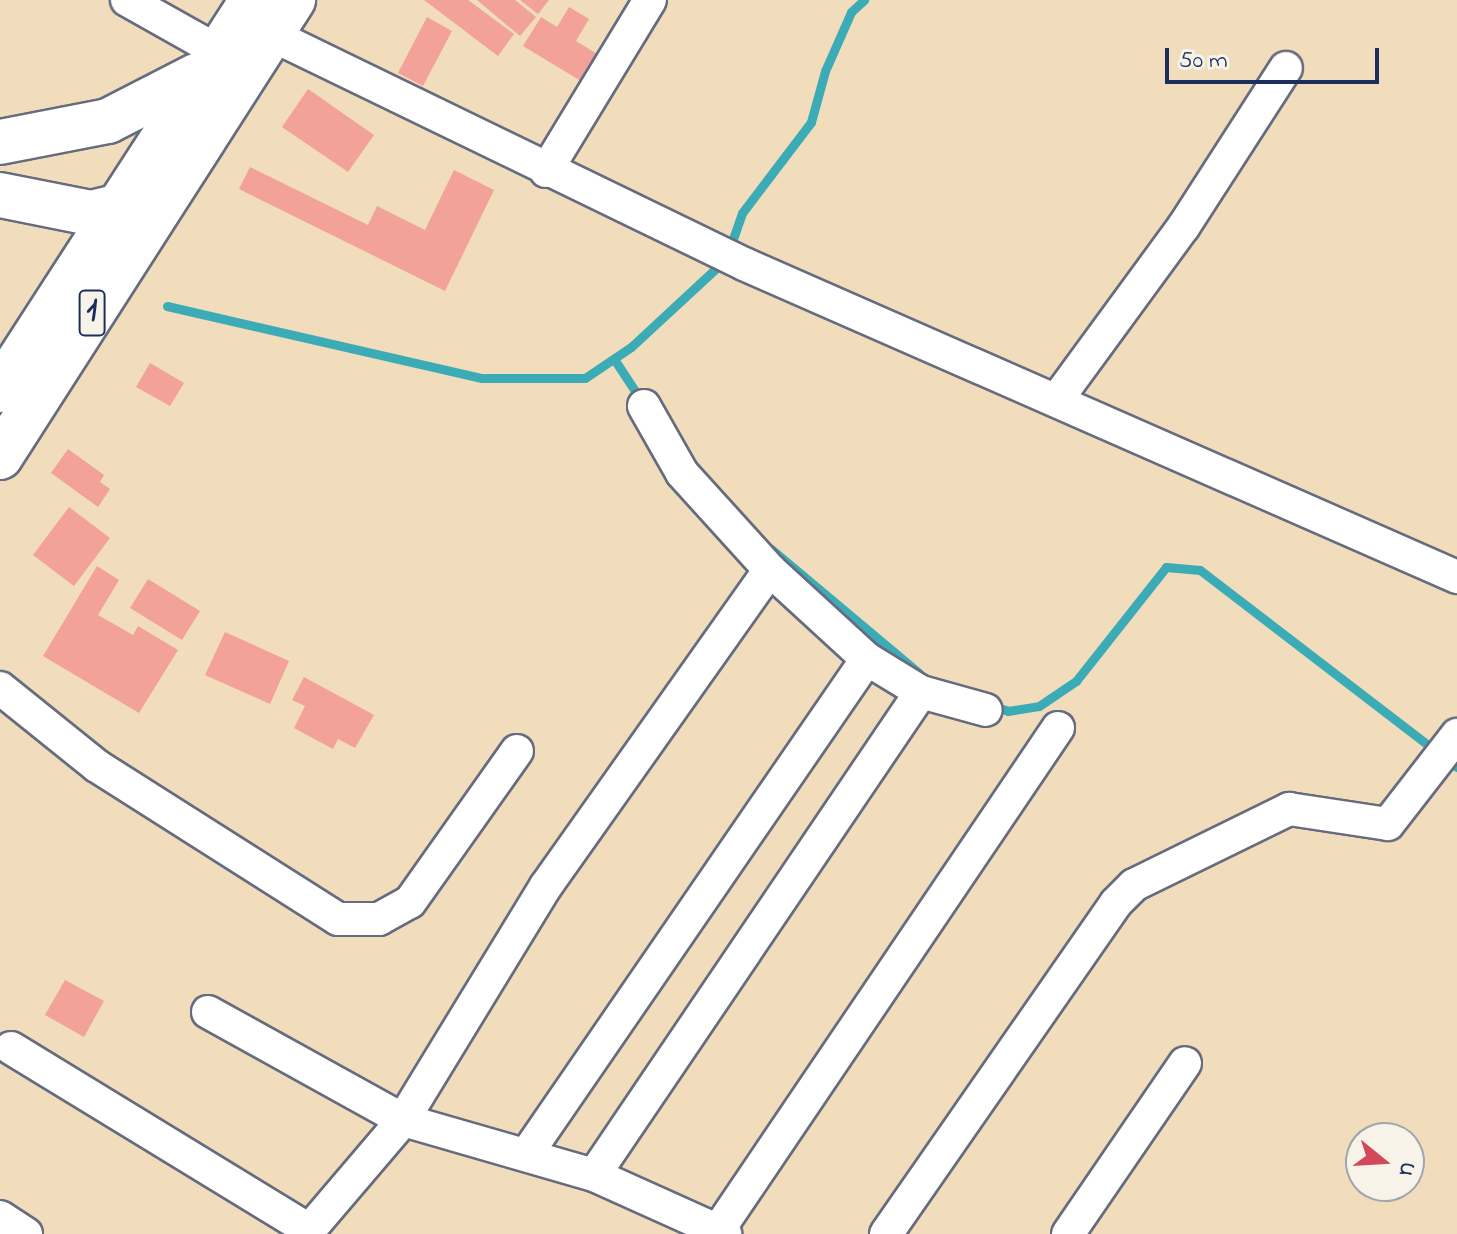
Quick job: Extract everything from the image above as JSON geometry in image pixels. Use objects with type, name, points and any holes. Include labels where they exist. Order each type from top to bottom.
[{"type":"highway","name":"1","points":[[0,390],[210,62],[272,12]]},
{"type":"highway","name":"1","points":[[0,457],[184,170],[272,12]]},
{"type":"highway","points":[[0,142],[108,121],[210,62]]},
{"type":"highway","points":[[18,199],[91,213],[116,210],[147,198],[184,170]]},
{"type":"street","points":[[127,0],[210,62]]},
{"type":"street","points":[[546,171],[650,0]]},
{"type":"street","points":[[272,12],[546,171],[744,264],[1058,398],[1457,577]]},
{"type":"street","points":[[1058,398],[1184,226],[1286,68]]},
{"type":"street","points":[[644,406],[682,473],[770,570],[867,659],[921,692],[986,710]]},
{"type":"street","points":[[11,1048],[306,1232],[403,1120],[546,886],[770,570]]},
{"type":"street","points":[[528,1152],[867,659]]},
{"type":"street","points":[[0,688],[97,766],[338,919],[379,919],[410,902],[517,751]]},
{"type":"street","points":[[594,1175],[921,692]]},
{"type":"street","points":[[208,1012],[403,1120],[528,1152],[594,1175],[722,1231],[1058,728]]},
{"type":"street","points":[[886,1234],[1116,903],[1134,885],[1289,809],[1388,824],[1457,735]]},
{"type":"street","points":[[1068,1234],[1185,1063]]},
{"type":"street","points":[[0,1217],[26,1234]]},
{"type":"building","points":[[424,0],[468,0],[514,34],[498,56]]},
{"type":"building","points":[[477,0],[515,0],[536,17],[520,36]]},
{"type":"building","points":[[520,0],[549,0],[538,14]]},
{"type":"building","points":[[569,7],[589,19],[576,41],[602,57],[586,84],[523,46],[541,17],[557,27]]},
{"type":"building","points":[[427,17],[452,31],[423,86],[398,73]]},
{"type":"building","points":[[308,89],[374,135],[348,172],[282,127]]},
{"type":"building","points":[[250,167],[368,225],[377,206],[425,230],[454,170],[494,190],[445,291],[239,189]]},
{"type":"building","points":[[150,363],[184,383],[170,406],[136,387]]},
{"type":"building","points":[[68,449],[104,475],[100,482],[110,489],[98,507],[51,473]]},
{"type":"building","points":[[69,507],[110,538],[74,586],[33,555]]},
{"type":"building","points":[[97,566],[119,580],[98,615],[133,635],[138,626],[178,650],[139,713],[43,656]]},
{"type":"building","points":[[148,579],[200,611],[182,640],[130,608]]},
{"type":"building","points":[[225,632],[289,661],[270,704],[205,675]]},
{"type":"building","points":[[304,677],[374,715],[355,748],[338,739],[333,749],[294,728],[305,706],[292,700]]},
{"type":"building","points":[[65,980],[104,1001],[84,1037],[45,1015]]},
{"type":"waterway","points":[[167,306],[482,378],[585,378],[631,347],[726,259],[742,213],[811,122],[825,71],[851,12],[864,0]]},
{"type":"waterway","points":[[614,359],[641,400]]},
{"type":"waterway","points":[[771,549],[919,673]]},
{"type":"waterway","points":[[990,705],[1008,711],[1039,706],[1076,681],[1166,567],[1200,570],[1457,767]]}]
